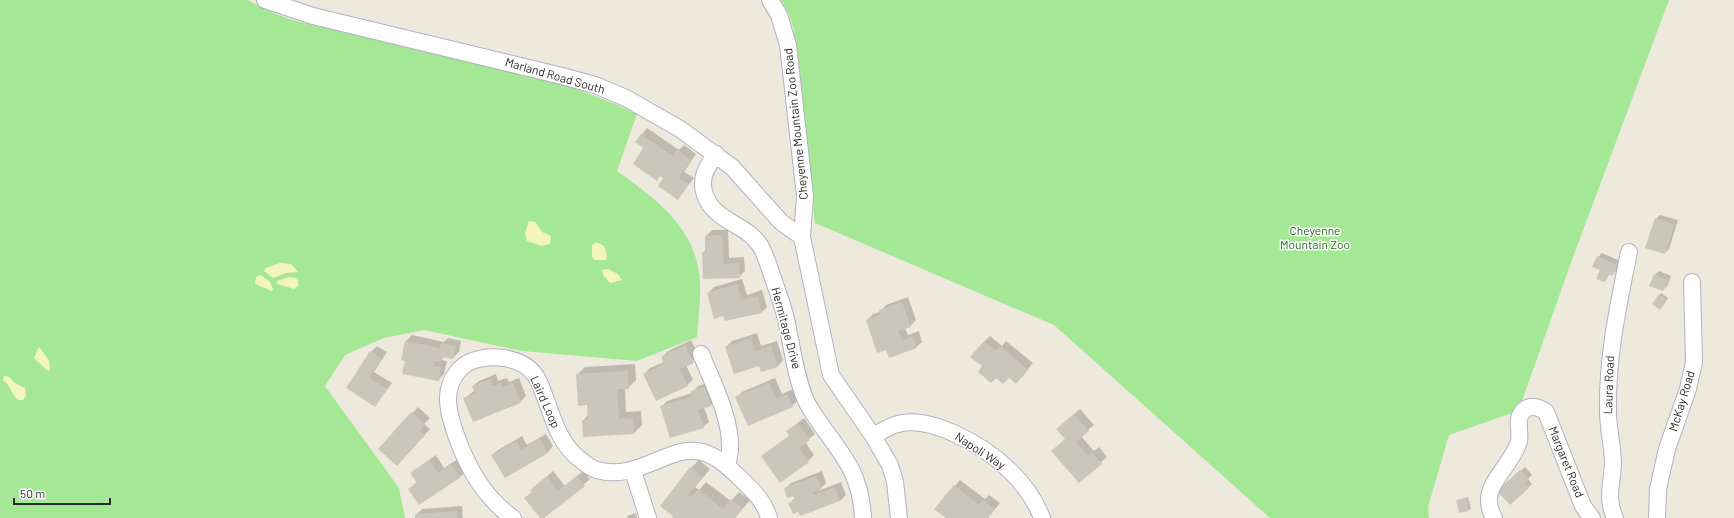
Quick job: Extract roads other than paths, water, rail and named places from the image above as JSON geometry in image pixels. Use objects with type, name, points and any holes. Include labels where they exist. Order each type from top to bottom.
[{"type":"street","name":"Marland Road South","points":[[265,0],[313,16],[562,76],[595,85],[626,98],[653,113],[716,154],[732,167],[781,222],[802,237]]},
{"type":"street","name":"Cheyenne Mountain Zoo Road","points":[[770,0],[779,15],[788,45],[805,196],[802,237],[831,375],[873,436],[890,465],[895,482],[899,518]]},
{"type":"street","name":"Hermitage Drive","points":[[716,154],[704,172],[702,183],[705,195],[710,206],[720,217],[745,230],[761,248],[768,264],[785,317],[801,387],[815,417],[848,463],[856,477],[861,497],[863,518]]},
{"type":"street","name":"Laura Road","points":[[1615,518],[1609,499],[1613,464],[1608,413],[1609,366],[1612,335],[1629,252]]},
{"type":"street","name":"McKay Road","points":[[1657,518],[1658,489],[1667,449],[1688,389],[1694,362],[1692,282]]},
{"type":"street","points":[[701,354],[719,397],[730,434],[731,449],[727,466]]},
{"type":"street","name":"Laird Loop","points":[[497,513],[464,459],[449,416],[448,388],[455,375],[463,366],[477,360],[503,358],[516,361],[527,367],[536,375],[559,435],[566,447],[586,464],[597,470],[612,472],[633,471]]},
{"type":"street","name":"Margaret Road","points":[[1494,518],[1488,501],[1492,485],[1514,453],[1519,440],[1519,419],[1523,411],[1531,407],[1539,407],[1546,412],[1583,506],[1592,518]]},
{"type":"street","name":"Napoli Way","points":[[873,436],[897,424],[908,422],[926,424],[947,430],[968,440],[1007,468],[1033,499],[1042,518]]},
{"type":"street","points":[[648,518],[633,471],[681,452],[692,450],[713,457],[727,466],[757,494],[764,504],[769,518]]},
{"type":"street","points":[[497,513],[513,518]]},
{"type":"park label","name":"Cheyenne Mountain Zoo","points":[[1315,238]]}]
